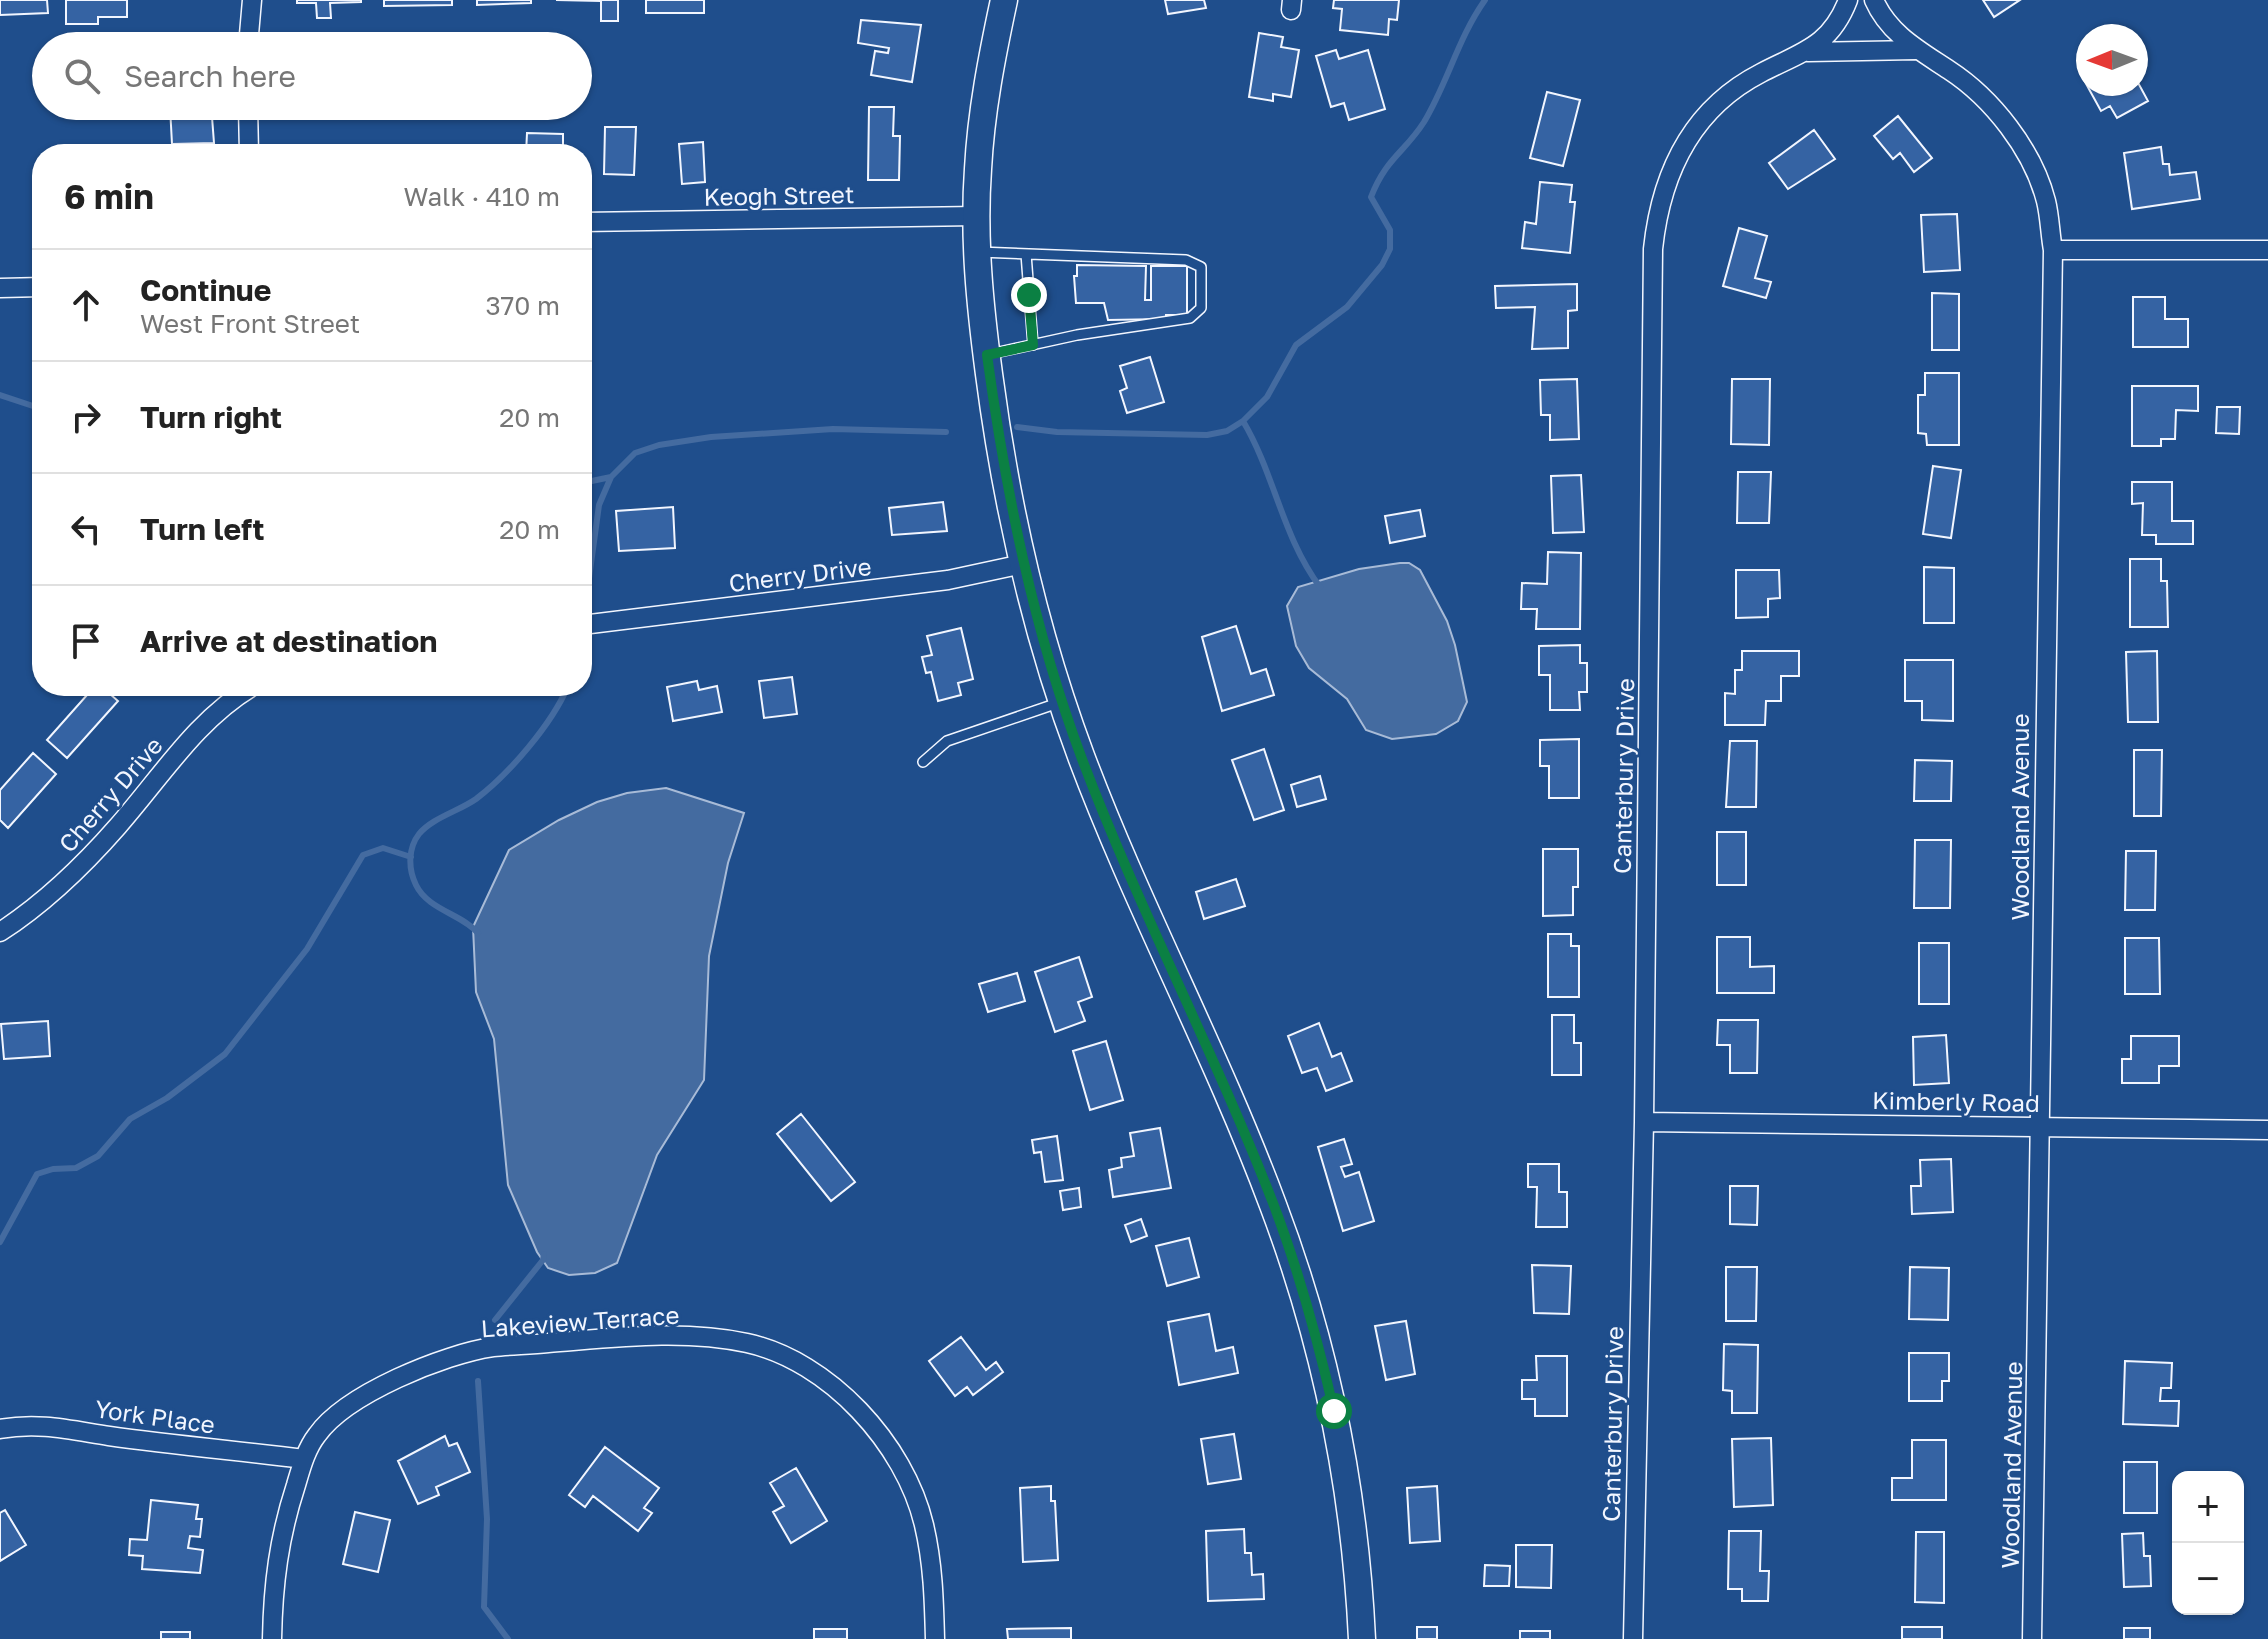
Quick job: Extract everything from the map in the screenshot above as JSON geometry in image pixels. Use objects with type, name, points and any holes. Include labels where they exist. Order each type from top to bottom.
[{"type":"street","points":[[249,32],[252,0]]},
{"type":"street","points":[[1004,0],[982,125],[976,216],[987,355],[1005,486],[1023,564],[1062,702],[1108,823],[1273,1202],[1308,1306],[1345,1464],[1353,1516],[1362,1639]]},
{"type":"street","name":"Canterbury Drive","points":[[1633,1639],[1644,1122],[1653,249],[1657,215],[1676,155],[1696,125],[1732,89],[1808,52],[1841,18],[1848,0]]},
{"type":"street","name":"Woodland Avenue","points":[[1874,0],[1882,17],[1916,50],[1951,71],[1984,100],[2016,137],[2046,202],[2053,250],[2040,1127],[2036,1170],[2032,1639]]},
{"type":"street","points":[[1808,52],[1916,50]]},
{"type":"street","points":[[248,120],[249,144]]},
{"type":"street","name":"Keogh Street","points":[[592,222],[976,216]]},
{"type":"street","points":[[2053,250],[2268,250]]},
{"type":"street","points":[[0,288],[32,287]]},
{"type":"street","name":"Cherry Drive","points":[[592,624],[948,580],[1023,564]]},
{"type":"street","name":"Cherry Drive","points":[[0,932],[57,889],[117,827],[188,741],[236,696]]},
{"type":"street","name":"Kimberly Road","points":[[1644,1122],[2268,1130]]},
{"type":"street","name":"Lakeview Terrace","points":[[272,1639],[277,1551],[304,1459],[317,1434],[346,1409],[389,1384],[444,1361],[491,1348],[668,1334],[746,1343],[787,1356],[836,1390],[878,1432],[909,1480],[924,1523],[934,1578],[935,1639]]},
{"type":"street","name":"York Place","points":[[0,1429],[29,1424],[62,1427],[106,1436],[304,1459]]},
{"type":"lane","points":[[977,252],[1199,263],[1202,301],[1197,315],[987,355]]},
{"type":"lane","points":[[1026,254],[1033,345]]},
{"type":"lane","points":[[923,762],[947,741],[1062,702]]},
{"type":"water","points":[[1409,563],[1420,570],[1447,621],[1467,702],[1458,721],[1436,734],[1392,739],[1366,730],[1347,699],[1309,668],[1296,646],[1287,606],[1298,587],[1359,569]]},
{"type":"water","points":[[666,788],[744,813],[728,863],[709,956],[704,1080],[657,1155],[617,1263],[595,1273],[569,1275],[548,1268],[537,1252],[508,1185],[494,1039],[476,992],[473,927],[509,850],[597,802],[627,793]]},
{"type":"building","points":[[0,0],[47,0],[48,13],[0,15]]},
{"type":"building","points":[[66,0],[127,0],[127,17],[98,17],[98,24],[66,24]]},
{"type":"building","points":[[297,0],[361,2],[330,3],[331,18],[317,18],[316,3],[297,3]]},
{"type":"building","points":[[384,0],[452,0],[452,5],[384,6]]},
{"type":"building","points":[[477,0],[531,0],[531,3],[477,5]]},
{"type":"building","points":[[556,0],[618,0],[618,21],[601,21],[601,1]]},
{"type":"building","points":[[646,0],[704,0],[704,13],[646,13]]},
{"type":"building","points":[[1165,0],[1204,0],[1206,8],[1168,14]]},
{"type":"building","points":[[1334,0],[1399,0],[1397,20],[1389,19],[1388,35],[1340,30],[1342,9],[1333,8]]},
{"type":"building","points":[[1983,0],[2020,0],[1994,17]]},
{"type":"building","points":[[861,20],[921,25],[912,82],[871,75],[875,51],[888,53],[889,48],[858,43]]},
{"type":"building","points":[[1259,33],[1283,37],[1281,47],[1299,50],[1291,97],[1273,94],[1273,101],[1249,97]]},
{"type":"building","points":[[1336,50],[1339,59],[1368,50],[1385,109],[1349,120],[1344,103],[1331,107],[1316,56]]},
{"type":"building","points":[[1547,92],[1580,100],[1563,166],[1530,158]]},
{"type":"building","points":[[2093,96],[2145,96],[2148,101],[2117,118],[2110,106],[2101,111]]},
{"type":"building","points":[[869,107],[894,107],[893,136],[900,136],[899,180],[868,180]]},
{"type":"building","points":[[1898,116],[1932,158],[1914,172],[1900,153],[1893,159],[1874,136]]},
{"type":"building","points":[[171,120],[212,120],[214,143],[172,144]]},
{"type":"building","points":[[605,127],[636,127],[634,175],[604,174]]},
{"type":"building","points":[[1814,130],[1835,159],[1788,189],[1769,163]]},
{"type":"building","points":[[527,133],[563,134],[563,144],[526,144]]},
{"type":"building","points":[[703,142],[705,182],[682,184],[679,144]]},
{"type":"building","points":[[2161,147],[2163,164],[2169,164],[2170,175],[2196,172],[2200,199],[2132,209],[2124,153]]},
{"type":"building","points":[[1540,182],[1572,185],[1570,202],[1575,202],[1570,253],[1522,248],[1525,222],[1536,224]]},
{"type":"building","points":[[1957,214],[1960,270],[1924,272],[1921,215]]},
{"type":"building","points":[[1739,228],[1767,236],[1755,278],[1771,282],[1766,298],[1723,286]]},
{"type":"building","points":[[1077,265],[1146,266],[1145,300],[1151,300],[1151,266],[1187,266],[1187,315],[1166,315],[1166,319],[1108,320],[1104,303],[1076,303],[1074,276],[1077,276]]},
{"type":"building","points":[[1577,284],[1577,310],[1568,311],[1568,348],[1532,349],[1535,307],[1496,308],[1495,286]]},
{"type":"building","points":[[1932,293],[1959,294],[1959,350],[1932,350]]},
{"type":"building","points":[[2133,297],[2165,297],[2165,319],[2188,319],[2188,347],[2133,347]]},
{"type":"building","points":[[1150,357],[1164,402],[1127,413],[1120,391],[1127,388],[1120,366]]},
{"type":"building","points":[[1925,373],[1959,373],[1959,445],[1927,445],[1926,434],[1918,433],[1918,395],[1925,395]]},
{"type":"building","points":[[1577,379],[1579,439],[1550,440],[1550,415],[1541,415],[1540,380]]},
{"type":"building","points":[[1732,379],[1770,379],[1769,445],[1731,444]]},
{"type":"building","points":[[2132,386],[2198,386],[2198,411],[2176,410],[2175,439],[2161,439],[2161,446],[2132,446]]},
{"type":"building","points":[[2217,407],[2240,407],[2239,434],[2216,433]]},
{"type":"building","points":[[1933,466],[1961,470],[1951,538],[1923,534]]},
{"type":"building","points":[[1738,472],[1771,472],[1769,523],[1737,523]]},
{"type":"building","points":[[1581,475],[1584,532],[1553,533],[1551,476]]},
{"type":"building","points":[[2132,482],[2172,482],[2172,521],[2193,521],[2193,544],[2156,544],[2156,535],[2142,535],[2143,503],[2132,504]]},
{"type":"building","points":[[943,502],[947,531],[892,535],[889,508]]},
{"type":"building","points":[[673,507],[675,548],[619,551],[616,511]]},
{"type":"building","points":[[1420,510],[1425,536],[1390,543],[1385,516]]},
{"type":"building","points":[[1548,552],[1581,553],[1580,629],[1536,629],[1537,609],[1521,609],[1522,583],[1547,584]]},
{"type":"building","points":[[2130,559],[2161,559],[2161,581],[2167,581],[2168,627],[2130,627]]},
{"type":"building","points":[[1924,567],[1954,568],[1954,623],[1924,623]]},
{"type":"building","points":[[1736,570],[1779,570],[1780,598],[1768,599],[1768,617],[1736,618]]},
{"type":"building","points":[[1236,626],[1251,674],[1266,669],[1274,695],[1222,711],[1202,637]]},
{"type":"building","points":[[961,628],[973,679],[958,683],[961,695],[938,701],[931,672],[926,673],[922,657],[932,655],[927,636]]},
{"type":"building","points":[[1580,645],[1580,663],[1587,663],[1587,692],[1579,692],[1580,710],[1550,710],[1550,675],[1539,675],[1539,646]]},
{"type":"building","points":[[1742,651],[1799,651],[1799,676],[1781,676],[1781,701],[1766,701],[1765,725],[1725,725],[1725,693],[1735,694],[1735,670],[1742,670]]},
{"type":"building","points":[[2157,651],[2158,722],[2128,722],[2126,652]]},
{"type":"building","points":[[1905,660],[1953,660],[1953,721],[1922,720],[1922,701],[1905,701]]},
{"type":"building","points":[[792,677],[797,714],[764,718],[759,681]]},
{"type":"building","points":[[697,681],[699,690],[717,686],[722,712],[673,721],[667,687]]},
{"type":"building","points":[[86,696],[112,696],[118,701],[67,758],[47,740]]},
{"type":"building","points":[[1579,739],[1579,798],[1549,798],[1549,766],[1540,766],[1540,740]]},
{"type":"building","points":[[1730,741],[1757,741],[1756,807],[1726,807]]},
{"type":"building","points":[[1264,749],[1284,810],[1254,820],[1232,760]]},
{"type":"building","points":[[2134,750],[2162,750],[2161,816],[2134,816]]},
{"type":"building","points":[[33,753],[56,774],[8,828],[0,820],[0,790]]},
{"type":"building","points":[[1915,760],[1952,761],[1951,801],[1914,801]]},
{"type":"building","points":[[1320,776],[1326,799],[1297,807],[1291,785]]},
{"type":"building","points":[[1717,832],[1746,832],[1746,885],[1717,885]]},
{"type":"building","points":[[1915,840],[1951,840],[1950,908],[1914,908]]},
{"type":"building","points":[[1543,849],[1578,849],[1578,887],[1573,887],[1573,915],[1543,916]]},
{"type":"building","points":[[2126,851],[2156,851],[2155,910],[2125,910]]},
{"type":"building","points":[[1236,879],[1245,906],[1204,919],[1196,892]]},
{"type":"building","points":[[1548,934],[1571,934],[1571,946],[1579,946],[1579,997],[1548,997]]},
{"type":"building","points":[[1717,937],[1750,937],[1750,967],[1774,966],[1774,993],[1717,993]]},
{"type":"building","points":[[2125,938],[2159,938],[2160,994],[2125,994]]},
{"type":"building","points":[[1919,943],[1949,943],[1949,1004],[1919,1004]]},
{"type":"building","points":[[1079,957],[1092,997],[1078,1002],[1085,1021],[1055,1032],[1035,972]]},
{"type":"building","points":[[1017,973],[1025,1001],[988,1012],[979,984]]},
{"type":"building","points":[[1552,1015],[1574,1015],[1574,1043],[1581,1043],[1581,1075],[1552,1075]]},
{"type":"building","points":[[1718,1020],[1758,1020],[1757,1073],[1730,1073],[1730,1045],[1717,1045]]},
{"type":"building","points":[[48,1021],[50,1056],[4,1059],[1,1024]]},
{"type":"building","points":[[1319,1023],[1332,1057],[1341,1053],[1352,1081],[1326,1091],[1317,1068],[1302,1073],[1288,1036]]},
{"type":"building","points":[[1946,1035],[1949,1083],[1914,1085],[1913,1037]]},
{"type":"building","points":[[2131,1036],[2179,1036],[2179,1066],[2159,1066],[2159,1083],[2122,1083],[2122,1059],[2131,1059]]},
{"type":"building","points":[[1106,1041],[1123,1100],[1090,1110],[1073,1051]]},
{"type":"building","points":[[801,1114],[855,1182],[831,1201],[777,1134]]},
{"type":"building","points":[[1160,1128],[1171,1188],[1113,1197],[1109,1170],[1122,1167],[1121,1158],[1134,1156],[1130,1133]]},
{"type":"building","points":[[1057,1136],[1063,1180],[1045,1182],[1041,1152],[1034,1153],[1032,1140]]},
{"type":"building","points":[[1344,1139],[1352,1164],[1341,1167],[1345,1177],[1359,1172],[1374,1221],[1343,1231],[1318,1147]]},
{"type":"building","points":[[1951,1159],[1953,1212],[1912,1214],[1911,1186],[1921,1186],[1920,1160]]},
{"type":"building","points":[[1528,1164],[1559,1164],[1559,1192],[1567,1192],[1567,1227],[1536,1227],[1537,1187],[1528,1187]]},
{"type":"building","points":[[1730,1186],[1758,1186],[1757,1225],[1730,1224]]},
{"type":"building","points":[[1079,1188],[1081,1207],[1063,1210],[1060,1191]]},
{"type":"building","points":[[1141,1219],[1147,1236],[1131,1242],[1125,1225]]},
{"type":"building","points":[[1189,1238],[1199,1277],[1167,1286],[1156,1246]]},
{"type":"building","points":[[1532,1265],[1571,1266],[1569,1314],[1534,1313]]},
{"type":"building","points":[[1726,1267],[1757,1267],[1756,1321],[1726,1321]]},
{"type":"building","points":[[1910,1267],[1949,1268],[1948,1320],[1909,1319]]},
{"type":"building","points":[[1209,1314],[1216,1351],[1233,1347],[1238,1373],[1179,1385],[1168,1322]]},
{"type":"building","points":[[1406,1321],[1415,1374],[1386,1380],[1375,1326]]},
{"type":"building","points":[[961,1337],[986,1370],[996,1362],[1003,1372],[973,1395],[967,1387],[955,1396],[929,1361]]},
{"type":"building","points":[[1724,1344],[1758,1345],[1757,1413],[1732,1413],[1732,1391],[1723,1390]]},
{"type":"building","points":[[1909,1353],[1949,1353],[1949,1381],[1942,1381],[1942,1401],[1909,1401]]},
{"type":"building","points":[[1536,1356],[1567,1356],[1567,1416],[1535,1416],[1535,1399],[1522,1399],[1522,1380],[1537,1380]]},
{"type":"building","points":[[2125,1361],[2172,1363],[2171,1388],[2161,1388],[2160,1401],[2179,1401],[2178,1426],[2123,1424]]},
{"type":"building","points":[[1234,1434],[1241,1479],[1208,1484],[1201,1439]]},
{"type":"building","points":[[445,1436],[449,1446],[457,1443],[470,1472],[436,1487],[439,1495],[418,1504],[398,1461]]},
{"type":"building","points":[[1771,1438],[1773,1505],[1734,1507],[1732,1439]]},
{"type":"building","points":[[1912,1440],[1946,1440],[1946,1500],[1892,1500],[1892,1478],[1912,1478]]},
{"type":"building","points":[[605,1447],[659,1488],[644,1508],[652,1513],[638,1531],[593,1496],[585,1507],[569,1495]]},
{"type":"building","points":[[2124,1462],[2157,1462],[2157,1513],[2124,1513]]},
{"type":"building","points":[[796,1468],[827,1521],[791,1543],[773,1512],[784,1506],[770,1483]]},
{"type":"building","points":[[1051,1486],[1051,1501],[1055,1501],[1058,1560],[1023,1562],[1020,1488]]},
{"type":"building","points":[[1437,1486],[1440,1541],[1410,1543],[1407,1488]]},
{"type":"building","points":[[151,1500],[198,1505],[196,1519],[202,1519],[200,1537],[190,1536],[188,1548],[203,1550],[200,1573],[142,1569],[143,1556],[129,1555],[130,1539],[147,1540]]},
{"type":"building","points":[[5,1510],[26,1545],[0,1561],[0,1513]]},
{"type":"building","points":[[355,1512],[390,1520],[378,1572],[343,1564]]},
{"type":"building","points":[[1244,1529],[1245,1553],[1251,1553],[1252,1575],[1263,1574],[1264,1599],[1208,1601],[1206,1531]]},
{"type":"building","points":[[1729,1531],[1761,1531],[1760,1571],[1769,1571],[1768,1601],[1742,1601],[1742,1589],[1728,1589]]},
{"type":"building","points":[[1916,1532],[1944,1532],[1944,1603],[1915,1602]]},
{"type":"building","points":[[2143,1533],[2144,1556],[2150,1556],[2151,1586],[2124,1587],[2122,1534]]},
{"type":"building","points":[[1516,1545],[1552,1545],[1551,1588],[1516,1587]]},
{"type":"building","points":[[1485,1565],[1510,1566],[1509,1586],[1484,1586]]},
{"type":"building","points":[[1417,1627],[1437,1627],[1437,1639],[1417,1639]]},
{"type":"building","points":[[1902,1627],[1942,1627],[1942,1639],[1902,1639]]},
{"type":"building","points":[[1071,1628],[1071,1639],[1008,1639],[1007,1629]]},
{"type":"building","points":[[2124,1628],[2150,1628],[2150,1639],[2124,1639]]},
{"type":"building","points":[[814,1629],[847,1629],[847,1639],[814,1639]]},
{"type":"building","points":[[1520,1631],[1550,1631],[1550,1639],[1520,1639]]},
{"type":"building","points":[[161,1632],[190,1632],[190,1639],[161,1639]]},
{"type":"waterway","points":[[1017,427],[1057,432],[1207,435],[1227,431],[1243,421],[1267,397],[1296,345],[1347,307],[1382,265],[1390,249],[1390,230],[1371,197],[1389,164],[1424,122],[1467,29],[1485,0]]},
{"type":"waterway","points":[[0,395],[32,406]]},
{"type":"waterway","points":[[1243,421],[1296,547],[1320,587]]},
{"type":"waterway","points":[[592,556],[599,505],[611,477],[635,453],[659,445],[711,437],[833,429],[946,432]]},
{"type":"waterway","points":[[592,481],[611,477]]},
{"type":"waterway","points":[[478,933],[421,893],[412,872],[410,859],[413,846],[424,828],[476,799],[502,776],[541,732],[563,696]]},
{"type":"waterway","points":[[0,1242],[37,1174],[53,1169],[76,1168],[98,1156],[130,1119],[167,1098],[225,1054],[307,949],[363,855],[383,848],[411,857]]},
{"type":"waterway","points":[[495,1320],[543,1260],[544,1254]]},
{"type":"waterway","points":[[478,1381],[487,1519],[484,1607],[508,1639]]},
{"type":"route","points":[[1029,295],[1033,345],[987,355],[1005,486],[1043,639],[1064,710],[1108,823],[1273,1202],[1308,1306],[1334,1411]]}]
